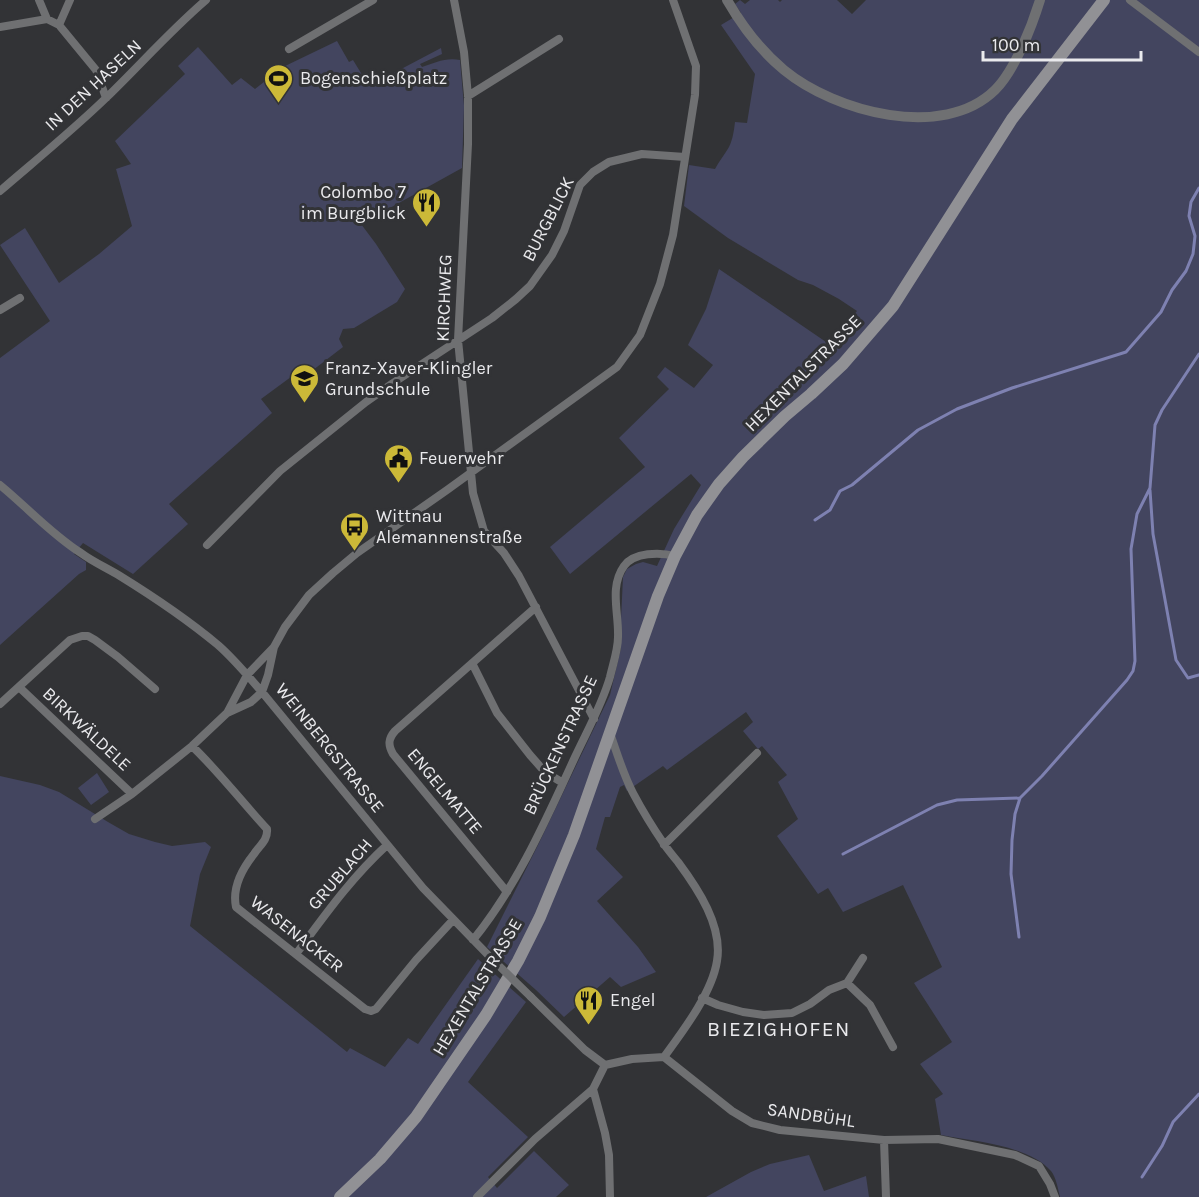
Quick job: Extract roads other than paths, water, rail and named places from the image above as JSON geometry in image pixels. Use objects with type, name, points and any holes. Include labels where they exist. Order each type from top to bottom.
[{"type":"main road","name":"HEXENTALSTRASSE","points":[[340,1197],[380,1159],[416,1117],[486,1015],[518,961],[540,917],[574,835],[639,647],[675,556],[697,516],[719,484],[760,441],[843,364],[893,306],[1012,119],[1104,0]]},
{"type":"street","points":[[39,0],[47,19]]},
{"type":"street","points":[[59,25],[70,0]]},
{"type":"street","name":"IN DEN HASELN","points":[[0,191],[106,98],[206,0]]},
{"type":"street","points":[[289,49],[373,0]]},
{"type":"street","name":"KIRCHWEG","points":[[454,0],[464,52],[468,96],[468,144],[458,340],[473,493],[484,531],[504,553],[519,576],[594,719]]},
{"type":"street","points":[[95,819],[132,794],[192,747],[227,713],[248,675],[274,647],[285,627],[309,595],[333,573],[357,553],[617,366],[640,335],[660,284],[673,235],[695,95],[696,66],[674,0]]},
{"type":"street","points":[[727,0],[735,15],[759,45],[785,71],[822,95],[872,112],[919,117],[954,113],[974,105],[993,92],[1015,60],[1040,0]]},
{"type":"street","points":[[1130,0],[1199,52]]},
{"type":"street","points":[[0,27],[47,19],[59,25],[96,70],[106,98]]},
{"type":"street","points":[[468,96],[559,39]]},
{"type":"street","name":"BURGBLICK","points":[[207,545],[280,471],[366,402],[492,318],[530,286],[552,255],[564,231],[580,186],[593,172],[609,162],[642,154],[685,157]]},
{"type":"street","points":[[0,310],[20,298]]},
{"type":"street","name":"WEINBERGSTRASSE","points":[[0,485],[54,533],[147,594],[219,646],[248,675],[423,888],[585,1050],[605,1065]]},
{"type":"street","name":"BRÜCKENSTRASSE","points":[[473,940],[507,892],[594,719],[609,681],[615,657],[618,637],[616,611],[618,577],[626,563],[640,556],[652,553],[675,556]]},
{"type":"street","name":"ENGELMATTE","points":[[507,892],[393,754],[389,739],[395,731],[536,607]]},
{"type":"street","name":"BIRKWÄLDELE","points":[[0,704],[70,640],[82,636],[95,640],[155,689]]},
{"type":"street","points":[[227,713],[251,702],[262,692],[274,647]]},
{"type":"street","points":[[472,663],[497,713],[545,772],[563,783]]},
{"type":"street","name":"BIRKWÄLDELE","points":[[19,687],[132,794]]},
{"type":"street","points":[[477,1197],[535,1140],[593,1089],[605,1065],[632,1059],[664,1057],[687,1027],[713,975],[717,961],[717,945],[714,927],[704,902],[679,863],[664,845],[628,783],[610,733]]},
{"type":"street","name":"WASENACKER","points":[[192,747],[267,829],[266,839],[241,872],[234,899],[236,907],[365,1009],[371,1011],[376,1009],[416,960],[453,920]]},
{"type":"street","points":[[664,845],[757,753]]},
{"type":"street","name":"GRUBLACH","points":[[296,954],[344,890],[366,864],[387,845]]},
{"type":"street","points":[[702,998],[743,1012],[792,1013],[810,1004],[829,990],[847,983],[863,958]]},
{"type":"street","points":[[847,983],[870,1005],[892,1047]]},
{"type":"street","name":"SANDBÜHL","points":[[664,1057],[732,1112],[752,1123],[780,1130],[884,1140],[938,1139],[1015,1155],[1039,1166],[1055,1197]]},
{"type":"street","points":[[593,1089],[609,1155],[610,1197]]},
{"type":"street","points":[[884,1140],[886,1197]]},
{"type":"waterway","points":[[815,520],[830,510],[840,491],[852,485],[918,430],[957,409],[1012,388],[1126,352],[1161,312],[1172,290],[1186,271],[1193,254],[1195,236],[1189,216],[1191,202],[1199,188]]},
{"type":"waterway","points":[[1019,937],[1011,874],[1015,814],[1020,798],[1042,776],[1133,671],[1135,661],[1131,549],[1137,514],[1150,488],[1155,425],[1162,410],[1199,354]]},
{"type":"waterway","points":[[1150,490],[1153,534],[1176,660],[1188,678],[1199,675]]},
{"type":"waterway","points":[[843,854],[937,805],[957,800],[1020,798]]},
{"type":"waterway","points":[[1142,1177],[1162,1146],[1173,1122],[1199,1094]]},
{"type":"place","name":"Bogenschießplatz","points":[[279,104]]},
{"type":"place","name":"Colombo 7 im Burgblick","points":[[427,228]]},
{"type":"place","name":"Franz-Xaver-Klingler Grundschule","points":[[304,404]]},
{"type":"place","name":"Feuerwehr","points":[[398,484]]},
{"type":"place","name":"Wittnau Alemannenstraße","points":[[355,552]]},
{"type":"place","name":"Engel","points":[[589,1026]]},
{"type":"district","name":"BIEZIGHOFEN","points":[[779,1029]]}]
